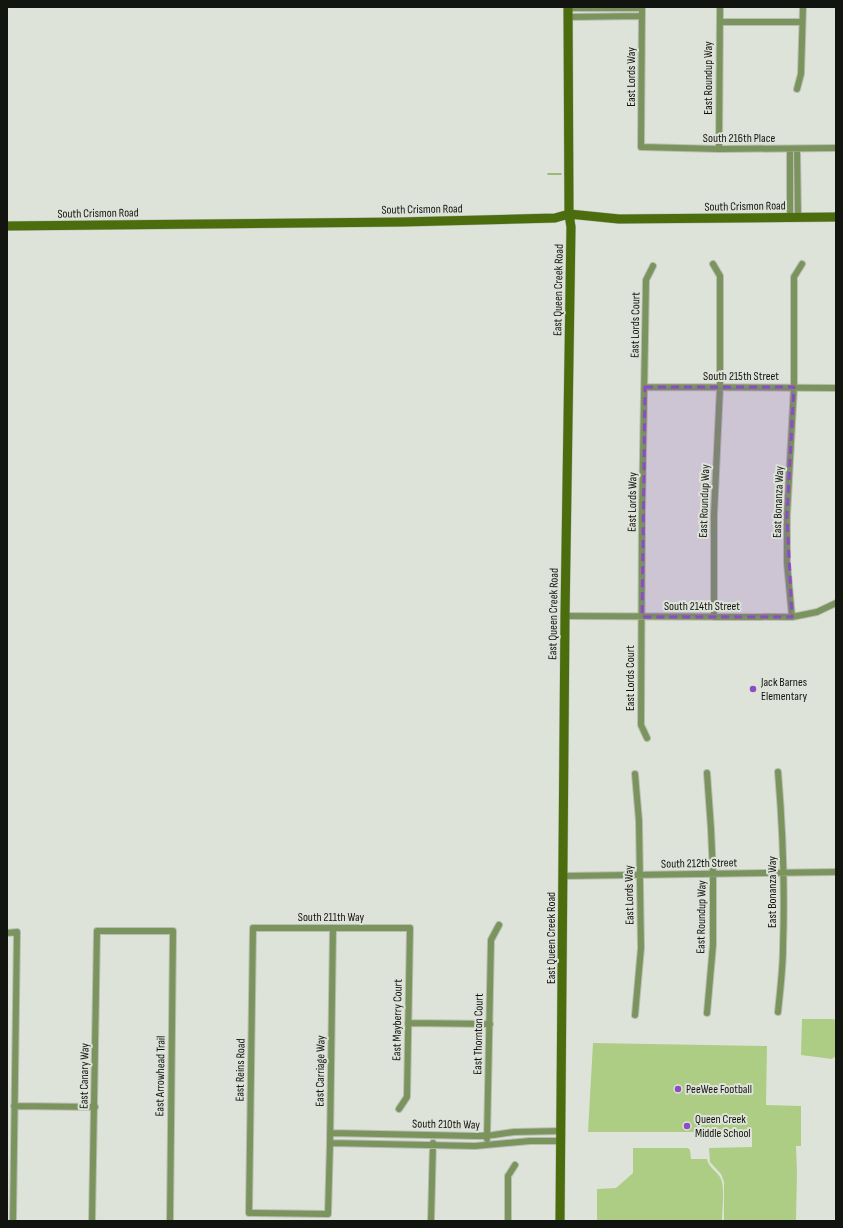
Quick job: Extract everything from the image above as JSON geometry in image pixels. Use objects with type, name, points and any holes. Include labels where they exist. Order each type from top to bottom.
[{"type":"main road","name":"East Queen Creek Road","points":[[560,1221],[565,616],[571,227],[569,214],[568,11]]},
{"type":"main road","name":"South Crismon Road","points":[[7,226],[402,222],[555,218],[569,214],[619,219],[836,217]]},
{"type":"street","name":"East Roundup Way","points":[[719,149],[720,7]]},
{"type":"street","points":[[797,89],[801,74],[803,7]]},
{"type":"street","points":[[568,11],[642,8]]},
{"type":"street","name":"East Lords Way","points":[[641,147],[642,8]]},
{"type":"street","points":[[568,11],[642,16]]},
{"type":"street","points":[[720,22],[802,22]]},
{"type":"street","name":"South 216th Place","points":[[641,147],[719,149],[836,148]]},
{"type":"street","points":[[793,149],[794,217]]},
{"type":"street","name":"East Roundup Way","points":[[713,264],[720,276],[720,387],[714,515],[714,617]]},
{"type":"street","name":"East Bonanza Way","points":[[792,617],[787,563],[787,516],[794,387],[794,277],[802,264]]},
{"type":"street","name":"East Lords Court","points":[[645,387],[646,280],[653,266]]},
{"type":"street","name":"East Lords Way","points":[[642,617],[645,387]]},
{"type":"street","name":"South 215th Street","points":[[645,387],[836,388]]},
{"type":"street","name":"South 214th Street","points":[[565,616],[792,617],[817,612],[836,603]]},
{"type":"street","name":"East Lords Court","points":[[642,617],[641,725],[647,738]]},
{"type":"street","name":"East Bonanza Way","points":[[778,772],[784,872],[783,949],[778,1012]]},
{"type":"street","name":"East Roundup Way","points":[[707,773],[713,874],[713,945],[707,1013]]},
{"type":"street","name":"East Lords Way","points":[[635,774],[639,821],[641,948],[635,1015]]},
{"type":"street","name":"South 212th Street","points":[[563,876],[836,872]]},
{"type":"street","name":"East Thornton Court","points":[[487,1145],[491,940],[498,925]]},
{"type":"street","name":"South 211th Way","points":[[253,928],[410,928]]},
{"type":"street","name":"East Reins Road","points":[[253,928],[249,1212],[328,1214]]},
{"type":"street","name":"East Carriage Way","points":[[328,1214],[333,928]]},
{"type":"street","name":"East Mayberry Court","points":[[399,1109],[407,1097],[410,928]]},
{"type":"street","name":"East Canary Way","points":[[92,1221],[97,931],[173,931]]},
{"type":"street","name":"East Arrowhead Trail","points":[[170,1221],[173,931]]},
{"type":"street","points":[[7,932],[17,932],[13,1221]]},
{"type":"street","points":[[408,1023],[490,1024]]},
{"type":"street","points":[[14,1106],[95,1107]]},
{"type":"street","name":"South 210th Way","points":[[330,1134],[487,1136],[514,1132],[561,1136]]},
{"type":"street","points":[[431,1221],[433,1135]]},
{"type":"street","name":"South 210th Way","points":[[330,1143],[487,1145],[530,1141],[561,1136]]},
{"type":"street","points":[[508,1221],[508,1176],[515,1164]]},
{"type":"highlighted area","points":[[645,387],[794,387],[787,516],[792,617],[642,617]]},
{"type":"green space","points":[[802,1019],[834,1019],[836,1022],[836,1056],[832,1059],[801,1055]]},
{"type":"green space","name":"PeeWee Football","points":[[593,1043],[767,1046],[766,1105],[801,1106],[801,1146],[796,1146],[796,1221],[724,1221],[724,1182],[721,1174],[710,1162],[709,1148],[752,1147],[752,1132],[588,1132]]},
{"type":"green space","points":[[633,1148],[688,1148],[690,1150],[691,1159],[707,1159],[709,1165],[720,1176],[722,1183],[722,1221],[597,1221],[597,1189],[616,1188],[633,1173]]},
{"type":"waterway","points":[[548,174],[561,174]]},
{"type":"place","name":"Jack Barnes Elementary","points":[[753,689]]},
{"type":"place","name":"PeeWee Football","points":[[678,1089]]},
{"type":"place","name":"Queen Creek Middle School","points":[[687,1126]]}]
